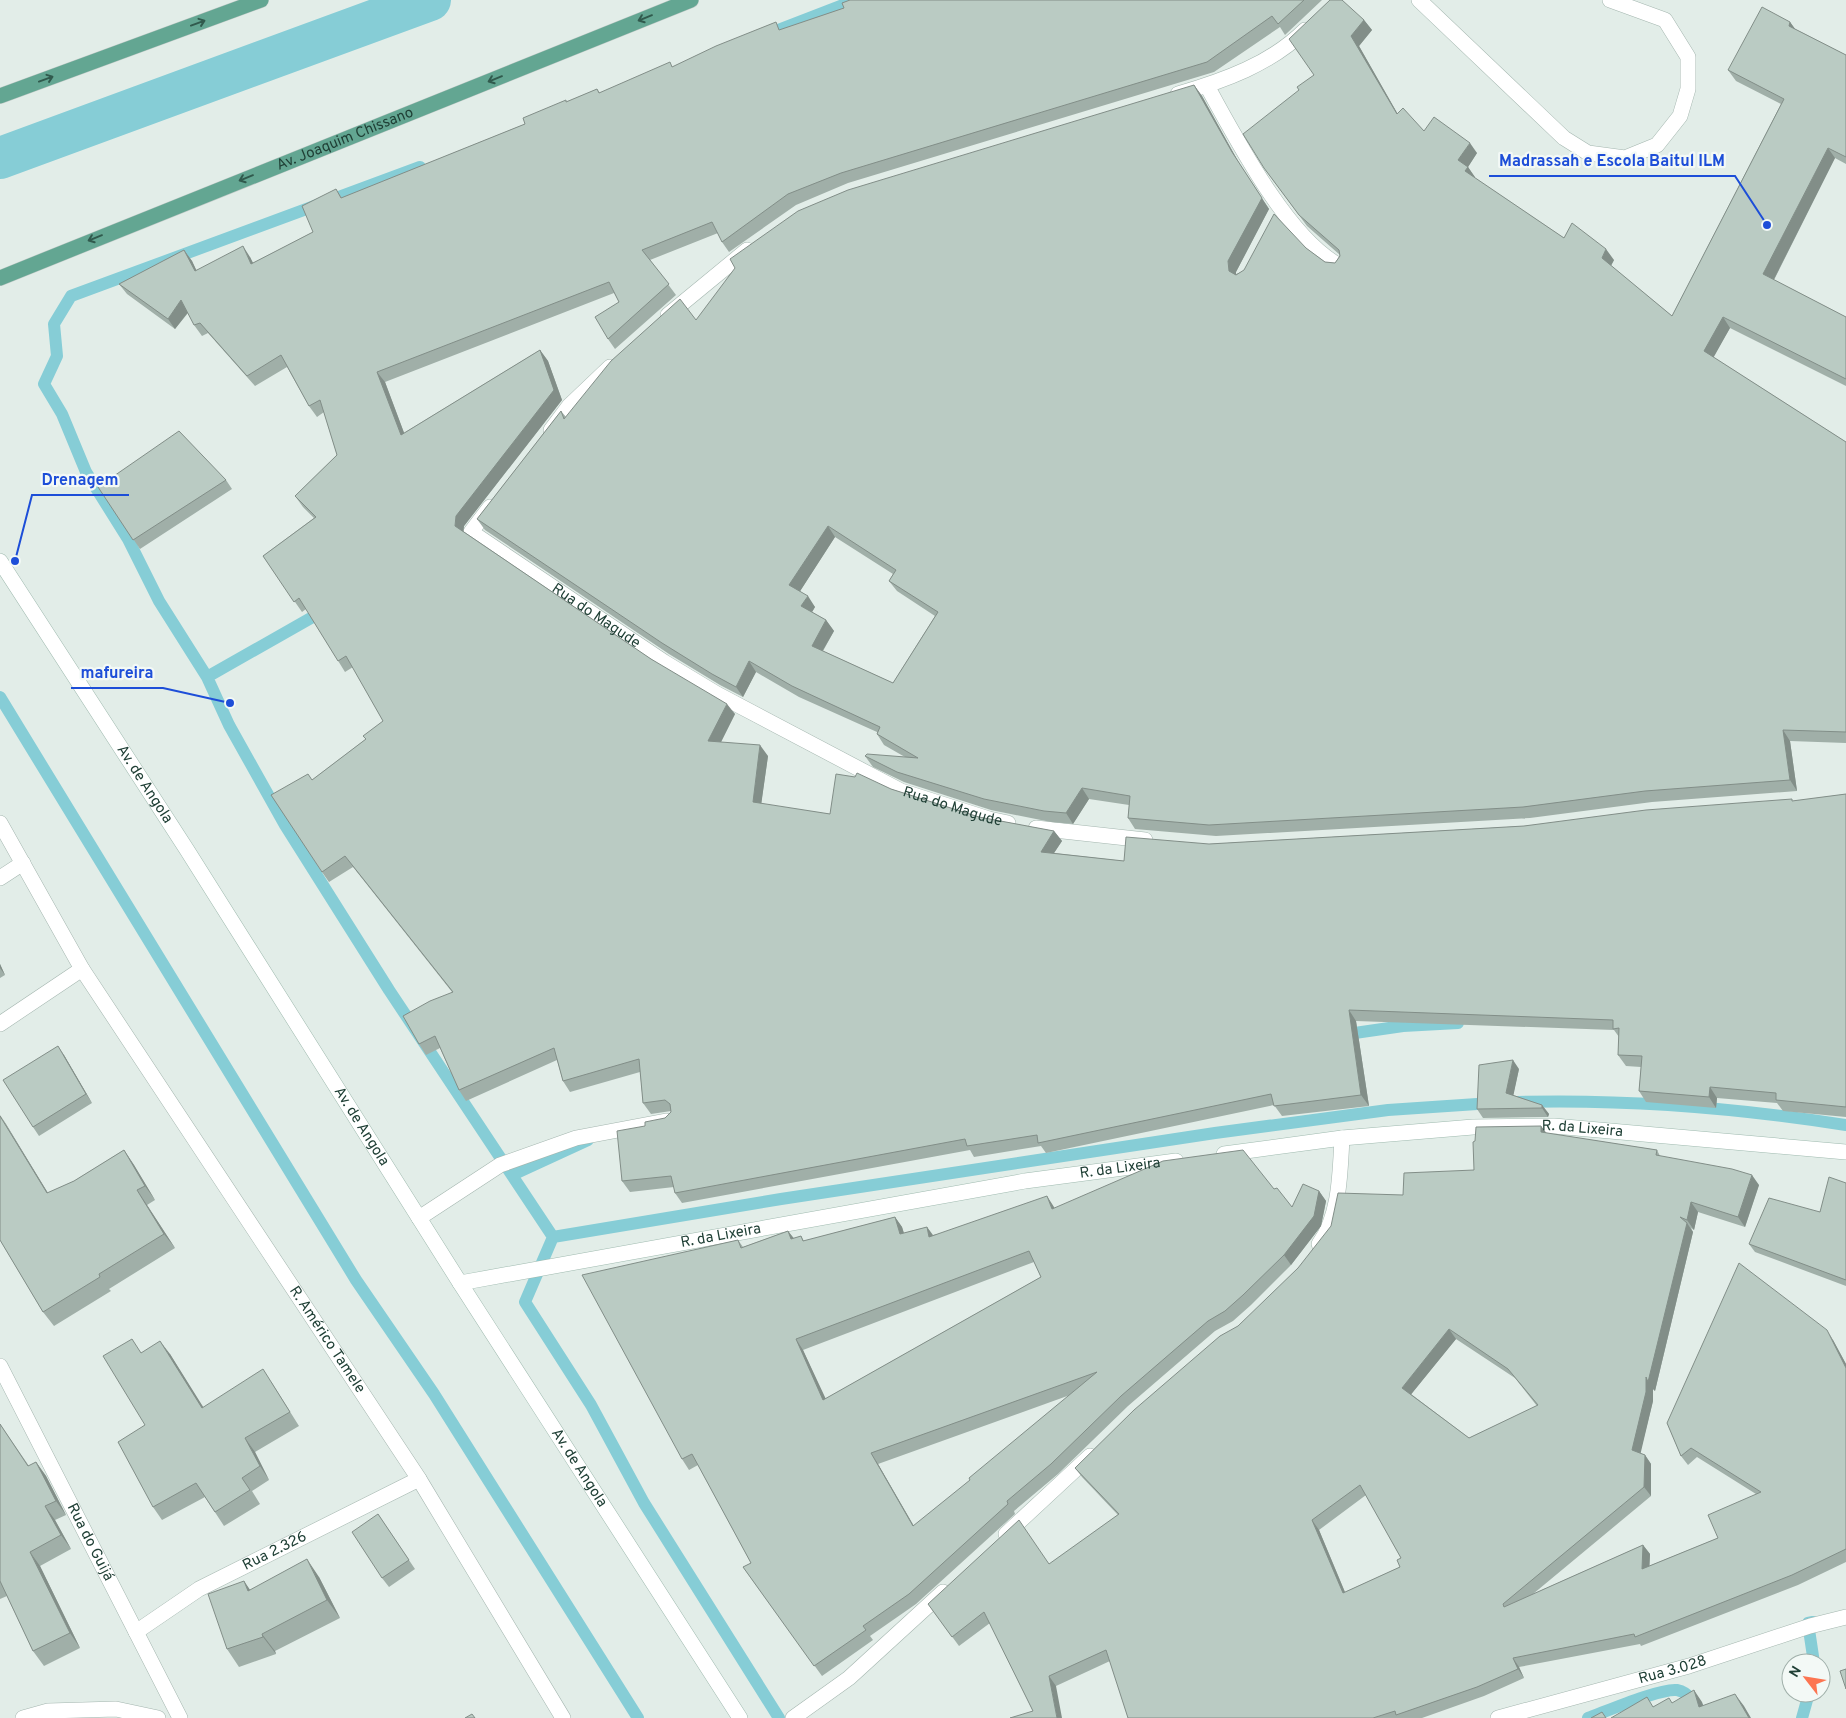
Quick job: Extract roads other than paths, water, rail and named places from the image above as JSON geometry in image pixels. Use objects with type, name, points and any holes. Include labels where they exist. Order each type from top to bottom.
[{"type":"main road","points":[[0,96],[261,0]]},
{"type":"main road","name":"Av. Joaquim Chissano","points":[[0,278],[691,0]]},
{"type":"street","points":[[1419,0],[1564,138],[1588,153],[1625,158],[1657,145],[1680,116],[1688,89],[1688,57],[1665,20],[1610,0]]},
{"type":"street","points":[[1161,99],[1238,75],[1295,40],[1315,20]]},
{"type":"street","points":[[1207,86],[1227,122],[1281,208],[1313,247],[1323,257],[1338,265]]},
{"type":"street","points":[[1271,224],[1281,208]]},
{"type":"street","points":[[655,326],[762,240]]},
{"type":"street","points":[[544,438],[569,406],[621,357]]},
{"type":"street","name":"Rua do Magude","points":[[501,493],[471,532],[664,662],[717,694],[901,791],[989,819],[1041,829],[1158,841]]},
{"type":"street","name":"Av. de Angola","points":[[0,562],[192,858],[460,1283],[740,1718]]},
{"type":"street","name":"R. Américo Tamele","points":[[0,823],[82,969],[419,1479],[563,1718]]},
{"type":"street","points":[[0,878],[22,863]]},
{"type":"street","points":[[0,1024],[82,969]]},
{"type":"street","points":[[419,1218],[500,1165],[576,1138],[670,1120]]},
{"type":"street","name":"R. da Lixeira","points":[[1213,1156],[1342,1138],[1473,1127],[1554,1126],[1846,1152]]},
{"type":"street","points":[[1308,1258],[1330,1230],[1340,1175],[1342,1138]]},
{"type":"street","name":"R. da Lixeira","points":[[460,1283],[1025,1181],[1194,1158]]},
{"type":"street","name":"Rua do Guijá","points":[[0,1366],[180,1718]]},
{"type":"street","points":[[992,1546],[1098,1448]]},
{"type":"street","name":"Rua 2.326","points":[[136,1632],[199,1589],[419,1479]]},
{"type":"street","points":[[793,1718],[849,1678],[951,1584]]},
{"type":"street","name":"Rua 3.028","points":[[1498,1718],[1689,1666],[1802,1628],[1846,1617]]},
{"type":"street","points":[[23,1718],[48,1711],[116,1709],[158,1718]]},
{"type":"waterway","points":[[0,158],[430,0]]},
{"type":"waterway","points":[[765,35],[856,0]]},
{"type":"waterway","points":[[420,167],[71,296],[54,324],[57,356],[44,384],[62,414],[86,472],[128,539],[159,601],[207,677],[229,725],[285,825],[389,990],[553,1237],[525,1302],[591,1405],[644,1503],[779,1718]]},
{"type":"waterway","points":[[207,677],[325,610]]},
{"type":"waterway","points":[[0,697],[356,1280],[434,1394],[638,1718]]},
{"type":"waterway","points":[[1341,1035],[1403,1026],[1458,1023]]},
{"type":"waterway","points":[[1517,1102],[1641,1103],[1723,1109],[1846,1125]]},
{"type":"waterway","points":[[553,1237],[781,1199],[1215,1133],[1388,1110],[1492,1103]]},
{"type":"waterway","points":[[512,1175],[588,1140]]},
{"type":"waterway","points":[[1812,1653],[1808,1623],[1813,1622]]},
{"type":"waterway","points":[[1588,1718],[1646,1696],[1669,1690],[1682,1691],[1690,1697],[1703,1718]]},
{"type":"waterway","points":[[1802,1718],[1806,1703]]},
{"type":"place","name":"Madrassah e Escola Baitul ILM","points":[[1767,225]]},
{"type":"place","name":"Drenagem","points":[[15,561]]},
{"type":"place","name":"mafureira","points":[[230,703]]}]
